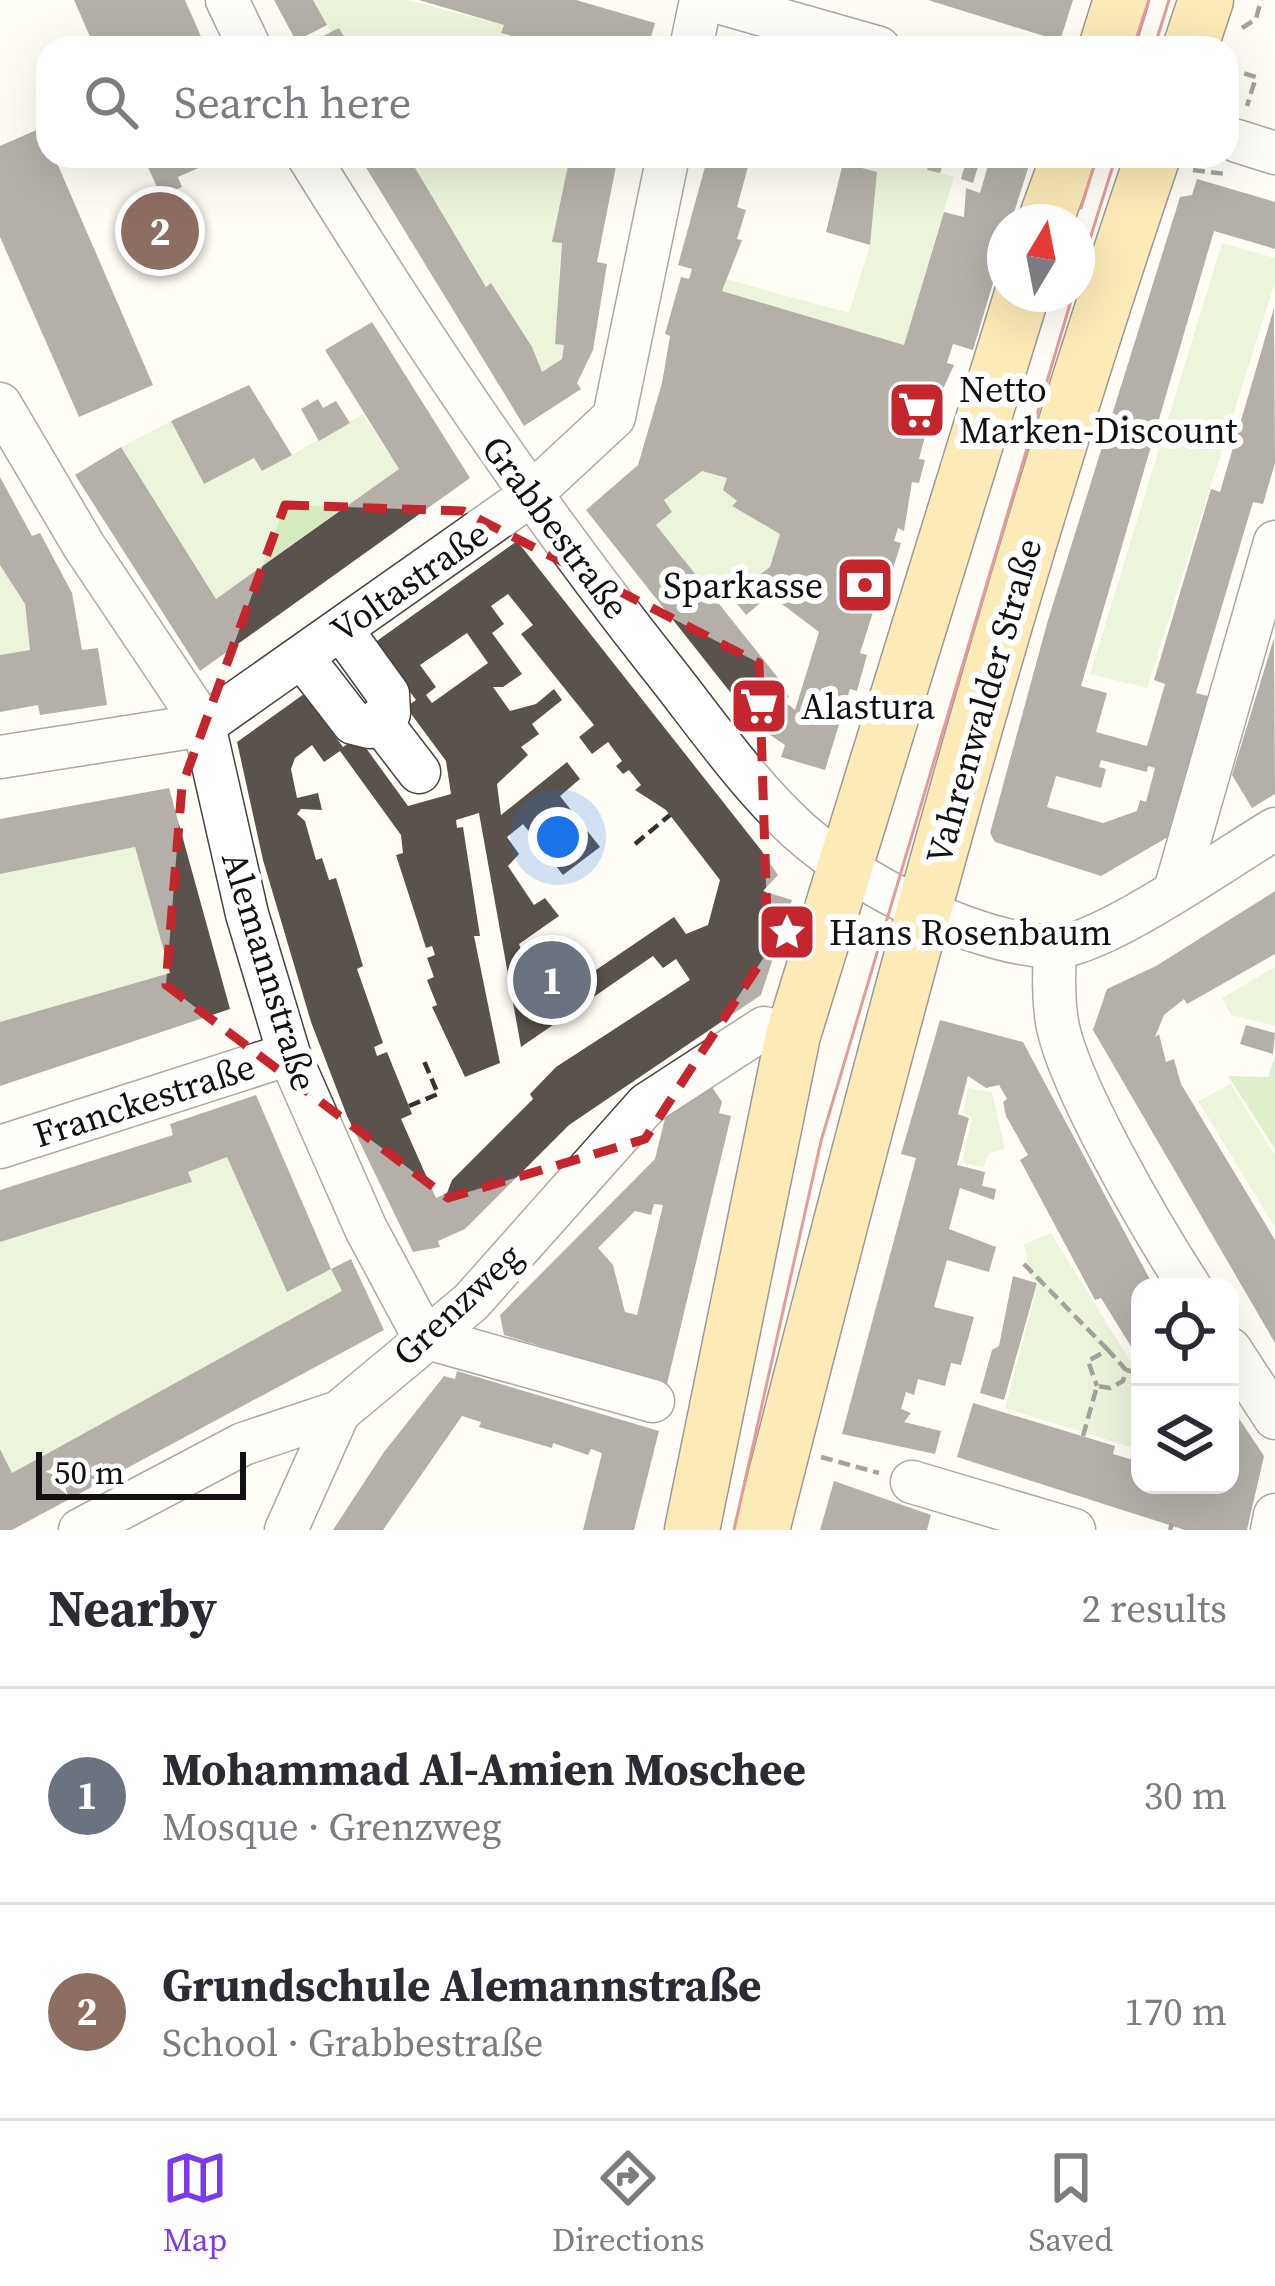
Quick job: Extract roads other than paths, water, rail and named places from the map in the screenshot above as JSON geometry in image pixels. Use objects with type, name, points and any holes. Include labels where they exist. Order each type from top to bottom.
[{"type":"main road","points":[[1110,36],[1121,0]]},
{"type":"main road","points":[[1194,36],[1206,0]]},
{"type":"main road","points":[[1052,204],[1065,168]]},
{"type":"main road","name":"Vahrenwalder Straße","points":[[762,1530],[924,910],[1048,473],[1149,168]]},
{"type":"main road","points":[[692,1530],[793,1035],[1016,312]]},
{"type":"street","points":[[226,0],[244,36]]},
{"type":"street","points":[[693,36],[700,0]]},
{"type":"street","points":[[711,0],[836,36]]},
{"type":"street","name":"Grabbestraße","points":[[315,168],[440,368],[528,497],[796,828],[924,910],[1055,948]]},
{"type":"street","name":"Voltastraße","points":[[0,757],[204,725],[528,497],[614,417],[666,168]]},
{"type":"street","name":"Alemannstraße","points":[[0,404],[84,546],[204,725],[247,914],[289,1054],[366,1229],[424,1337]]},
{"type":"street","points":[[1176,886],[1275,542]]},
{"type":"street","points":[[302,657],[353,723],[369,727],[379,720],[388,713],[388,694],[341,629]]},
{"type":"street","points":[[379,720],[419,772]]},
{"type":"street","points":[[1184,1278],[1162,1244],[1066,1054],[1054,992],[1055,948],[1100,936],[1275,829]]},
{"type":"street","name":"Grenzweg","points":[[80,1530],[243,1444],[339,1412],[471,1302],[647,1104],[764,1028],[793,1035]]},
{"type":"street","name":"Franckestraße","points":[[0,1147],[289,1054]]},
{"type":"street","points":[[424,1337],[653,1401]]},
{"type":"street","points":[[1239,1362],[1275,1418]]},
{"type":"street","points":[[286,1530],[339,1412]]},
{"type":"street","points":[[912,1482],[1074,1530]]},
{"type":"street","points":[[1272,1530],[1275,1515]]},
{"type":"tram line","points":[[1137,36],[1149,0]]},
{"type":"tram line","points":[[1158,36],[1169,0]]},
{"type":"tram line","points":[[1082,204],[1093,168]]},
{"type":"tram line","points":[[1095,223],[1112,168]]},
{"type":"tram line","points":[[734,1530],[821,1141],[1068,312]]},
{"type":"place","name":"Grundschule Alemannstraße","points":[[160,231]]},
{"type":"place","name":"Netto Marken-Discount","points":[[917,410]]},
{"type":"place","name":"Sparkasse","points":[[865,585]]},
{"type":"place","name":"Alastura","points":[[759,706]]},
{"type":"place","name":"Hans Rosenbaum","points":[[787,932]]},
{"type":"place","name":"Mohammad Al-Amien Moschee","points":[[552,980]]}]
